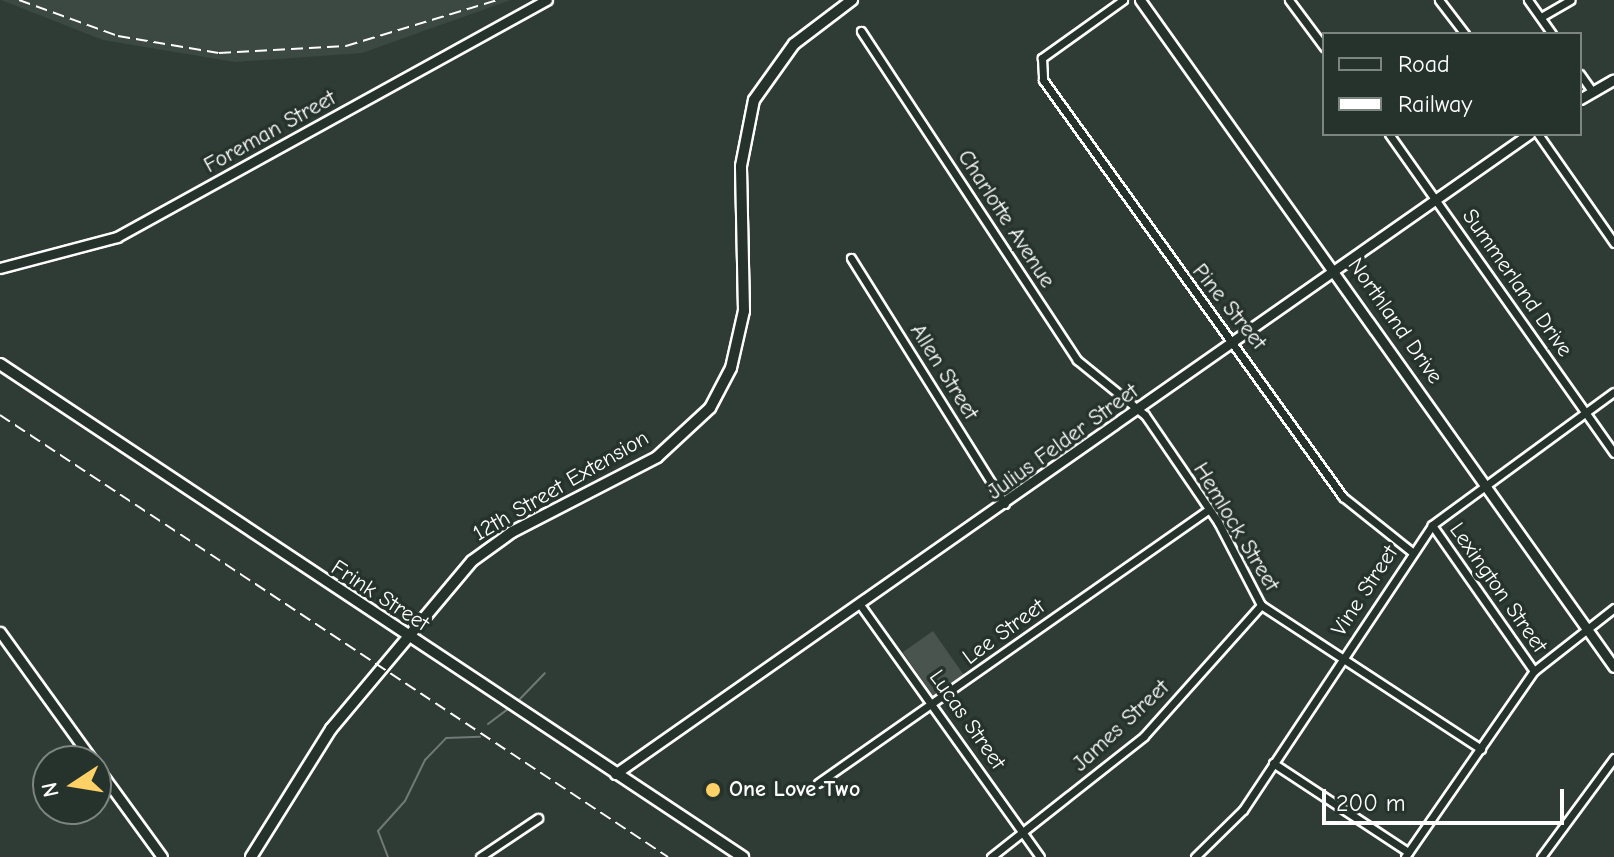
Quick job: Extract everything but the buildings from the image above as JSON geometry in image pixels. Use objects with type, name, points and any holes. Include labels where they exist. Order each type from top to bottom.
[{"type":"main road","name":"12th Street Extension","points":[[251,857],[331,729],[472,561],[512,532],[626,475],[679,439],[722,389],[744,311],[741,166],[754,100],[794,44],[852,0]]},
{"type":"main road","name":"Frink Street","points":[[0,364],[406,637],[743,857]]},
{"type":"street","name":"Foreman Street","points":[[0,268],[117,237],[547,0]]},
{"type":"street","name":"Pine Street","points":[[1123,0],[1038,65],[1128,204],[1234,343],[1343,497],[1412,552]]},
{"type":"street","name":"Northland Drive","points":[[1140,0],[1337,269],[1614,667]]},
{"type":"street","points":[[1289,0],[1322,44]]},
{"type":"street","points":[[1439,0],[1463,32]]},
{"type":"street","points":[[1528,0],[1551,32]]},
{"type":"street","points":[[1541,17],[1570,0]]},
{"type":"street","name":"Charlotte Avenue","points":[[861,31],[1077,360],[1140,409]]},
{"type":"street","points":[[1582,77],[1592,91]]},
{"type":"street","points":[[1582,98],[1614,79]]},
{"type":"street","name":"Summerland Drive","points":[[1390,136],[1614,453]]},
{"type":"street","name":"Julius Felder Street","points":[[615,774],[1006,505],[1526,136]]},
{"type":"street","points":[[1539,136],[1614,243]]},
{"type":"street","name":"Allen Street","points":[[851,258],[1006,505]]},
{"type":"street","name":"Vine Street","points":[[1198,856],[1243,810],[1432,525],[1485,481],[1614,392]]},
{"type":"street","name":"Hemlock Street","points":[[1140,409],[1209,509],[1261,605],[1481,749]]},
{"type":"street","name":"Lee Street","points":[[818,783],[1209,509]]},
{"type":"street","name":"Lexington Street","points":[[1432,525],[1534,671]]},
{"type":"street","name":"James Street","points":[[991,857],[1144,736],[1261,605]]},
{"type":"street","name":"Lucas Street","points":[[861,606],[934,704],[1040,857]]},
{"type":"street","points":[[1273,763],[1407,854],[1534,671],[1614,608]]},
{"type":"street","points":[[0,632],[81,745]]},
{"type":"street","points":[[1541,857],[1614,758]]},
{"type":"street","points":[[112,788],[162,857]]},
{"type":"street","points":[[480,857],[538,818]]},
{"type":"shaded area","points":[[1,0],[511,0],[362,53],[235,62],[103,40]]},
{"type":"shaded area","points":[[933,631],[966,678],[935,699],[903,652]]},
{"type":"waterway","points":[[517,702],[545,673]]},
{"type":"waterway","points":[[488,724],[509,708]]},
{"type":"waterway","points":[[388,857],[378,831],[405,801],[425,760],[446,738],[480,737]]},
{"type":"railway","points":[[19,0],[118,36],[219,53],[346,46],[497,0]]},
{"type":"railway","points":[[0,415],[668,857]]},
{"type":"place","name":"One Love Two","points":[[713,790]]}]
